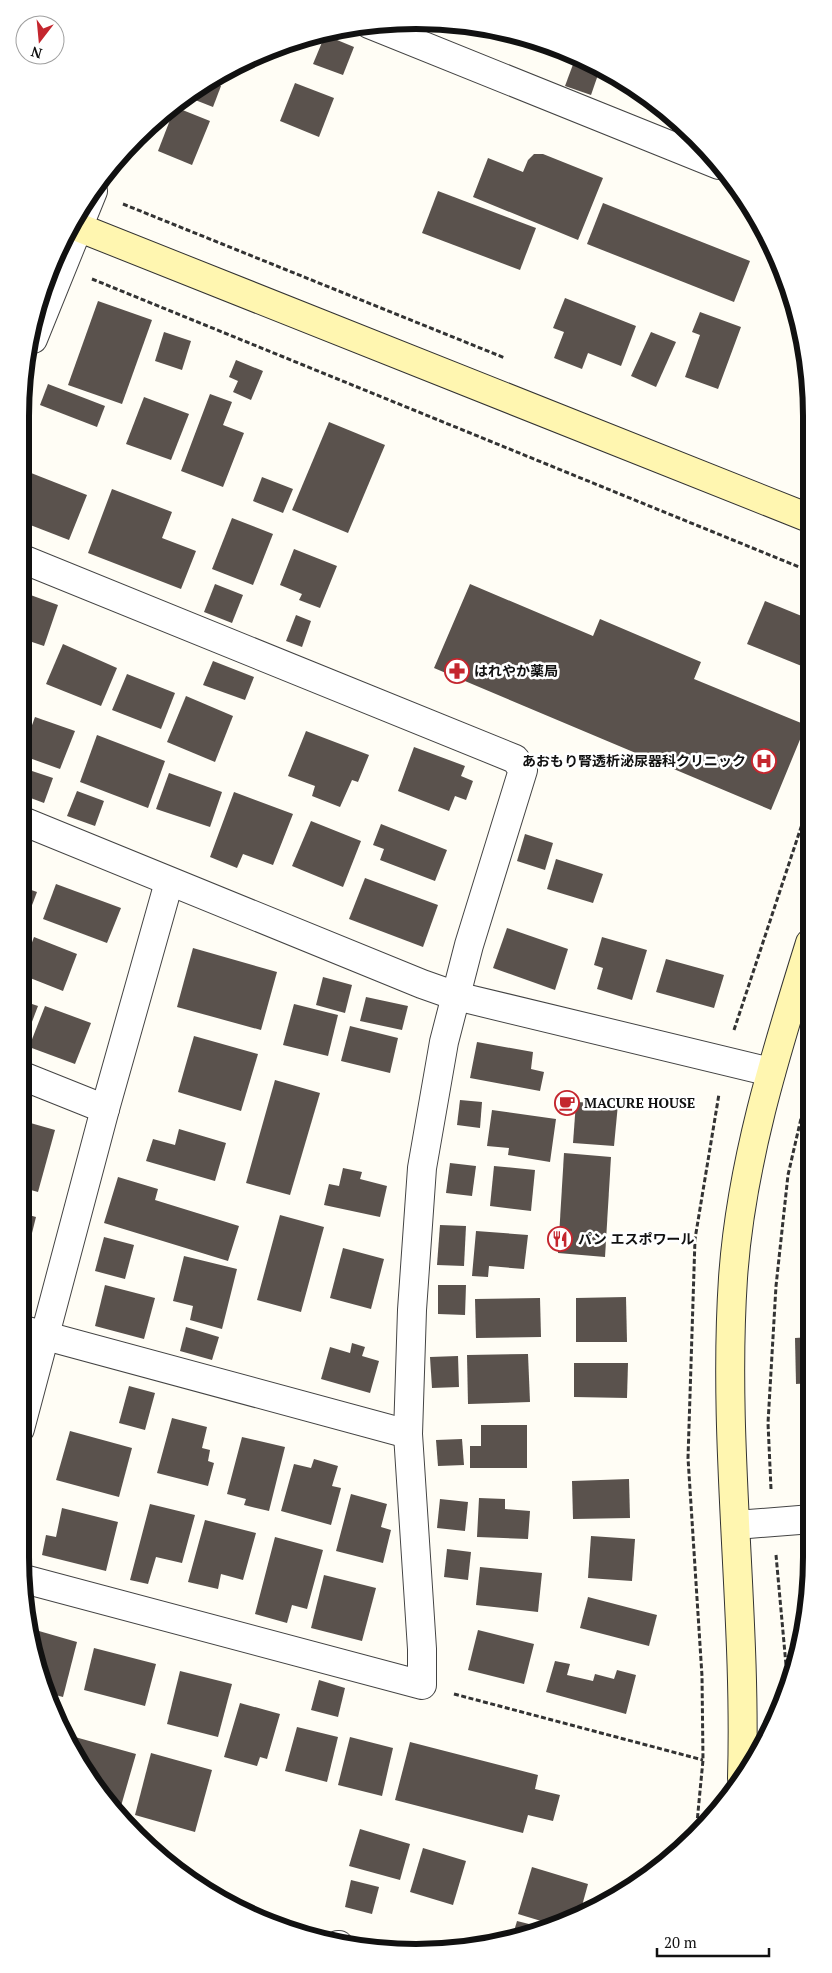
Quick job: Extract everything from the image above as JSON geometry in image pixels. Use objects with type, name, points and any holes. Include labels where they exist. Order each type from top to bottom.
[{"type":"street","points":[[385,30],[704,158]]},
{"type":"street","points":[[78,227],[803,516]]},
{"type":"street","points":[[42,317],[67,250]]},
{"type":"street","points":[[29,562],[515,759],[523,770],[469,945],[456,996],[436,1083],[422,1168],[412,1310],[408,1434],[422,1649],[422,1685],[30,1581]]},
{"type":"street","points":[[29,824],[169,882],[456,996],[771,1072]]},
{"type":"street","points":[[29,1363],[33,1333],[105,1109],[169,882]]},
{"type":"street","points":[[742,1765],[744,1697],[732,1473],[730,1352],[733,1276],[741,1214],[753,1146],[771,1072],[803,966]]},
{"type":"street","points":[[29,1079],[105,1109]]},
{"type":"street","points":[[33,1333],[408,1434]]},
{"type":"street","points":[[736,1525],[803,1520]]},
{"type":"path","points":[[99,194],[506,358]]},
{"type":"path","points":[[62,266],[803,569]]},
{"type":"path","points":[[786,1669],[772,1522],[768,1423],[776,1286],[788,1175],[803,1110]]},
{"type":"path","points":[[422,1685],[703,1760]]},
{"type":"building","points":[[332,38],[354,47],[343,75],[313,64],[323,40]]},
{"type":"building","points":[[574,63],[598,75],[591,95],[565,86]]},
{"type":"building","points":[[295,83],[334,98],[319,137],[280,121]]},
{"type":"building","points":[[217,84],[221,86],[213,107],[194,99]]},
{"type":"building","points":[[180,109],[210,121],[192,165],[158,151],[171,116]]},
{"type":"building","points":[[534,154],[543,154],[603,178],[578,240],[473,197],[488,158],[523,172],[528,160]]},
{"type":"building","points":[[438,191],[536,228],[520,270],[422,233]]},
{"type":"building","points":[[603,203],[750,261],[734,302],[587,244]]},
{"type":"building","points":[[565,298],[636,326],[621,366],[588,353],[582,369],[554,358],[564,332],[553,328]]},
{"type":"building","points":[[98,301],[152,320],[122,404],[68,385]]},
{"type":"building","points":[[700,312],[741,327],[718,389],[685,377],[700,335],[692,332]]},
{"type":"building","points":[[164,332],[191,341],[182,370],[155,361]]},
{"type":"building","points":[[651,332],[676,342],[656,387],[631,376]]},
{"type":"building","points":[[236,360],[263,371],[251,400],[233,392],[238,381],[229,377]]},
{"type":"building","points":[[48,384],[105,406],[97,427],[40,405]]},
{"type":"building","points":[[210,394],[232,402],[223,425],[244,433],[223,487],[181,471]]},
{"type":"building","points":[[144,397],[189,414],[171,460],[126,444]]},
{"type":"building","points":[[329,422],[385,445],[348,533],[292,510]]},
{"type":"building","points":[[29,472],[87,495],[69,540],[29,524]]},
{"type":"building","points":[[262,477],[293,489],[283,513],[253,501]]},
{"type":"building","points":[[112,489],[172,512],[162,538],[196,551],[181,589],[88,553]]},
{"type":"building","points":[[232,518],[273,534],[253,585],[212,569]]},
{"type":"building","points":[[294,549],[337,566],[320,608],[299,600],[302,594],[280,585]]},
{"type":"building","points":[[215,584],[243,595],[232,623],[204,612]]},
{"type":"building","points":[[470,584],[593,636],[600,619],[701,662],[694,679],[803,724],[803,732],[771,810],[434,668]]},
{"type":"building","points":[[29,594],[58,605],[44,646],[29,641]]},
{"type":"building","points":[[765,601],[803,617],[803,667],[747,644]]},
{"type":"building","points":[[296,615],[311,621],[302,647],[286,641]]},
{"type":"building","points":[[63,644],[117,668],[101,706],[46,684]]},
{"type":"building","points":[[213,661],[254,677],[245,700],[203,685]]},
{"type":"building","points":[[127,674],[175,693],[161,729],[112,710]]},
{"type":"building","points":[[186,696],[233,716],[215,762],[167,742]]},
{"type":"building","points":[[35,717],[75,731],[60,769],[29,758],[29,733]]},
{"type":"building","points":[[306,731],[369,755],[358,782],[352,780],[340,807],[312,796],[315,786],[288,776]]},
{"type":"building","points":[[97,735],[165,761],[148,808],[80,782]]},
{"type":"building","points":[[414,747],[465,766],[461,776],[473,781],[466,800],[455,796],[449,811],[398,791]]},
{"type":"building","points":[[29,770],[53,778],[44,803],[29,797]]},
{"type":"building","points":[[169,773],[222,792],[210,827],[156,809]]},
{"type":"building","points":[[77,791],[104,801],[95,826],[67,816]]},
{"type":"building","points":[[234,792],[293,814],[273,865],[243,854],[237,868],[210,857]]},
{"type":"building","points":[[311,821],[361,841],[343,887],[292,866]]},
{"type":"building","points":[[381,824],[447,850],[435,881],[380,860],[384,849],[373,845]]},
{"type":"building","points":[[525,834],[553,843],[545,870],[517,861]]},
{"type":"building","points":[[556,859],[603,874],[593,903],[547,889]]},
{"type":"building","points":[[365,878],[438,905],[423,947],[349,919]]},
{"type":"building","points":[[56,884],[121,908],[107,943],[43,919]]},
{"type":"building","points":[[29,889],[37,892],[29,913]]},
{"type":"building","points":[[507,928],[568,949],[555,990],[493,968]]},
{"type":"building","points":[[34,937],[77,954],[63,991],[29,978],[29,950]]},
{"type":"building","points":[[602,937],[647,950],[632,1000],[597,989],[603,968],[594,965]]},
{"type":"building","points":[[193,948],[277,972],[261,1030],[177,1007]]},
{"type":"building","points":[[666,959],[724,975],[714,1008],[656,992]]},
{"type":"building","points":[[323,977],[352,985],[345,1013],[316,1005]]},
{"type":"building","points":[[366,997],[408,1006],[402,1030],[360,1021]]},
{"type":"building","points":[[29,1003],[38,1006],[29,1030]]},
{"type":"building","points":[[294,1004],[338,1015],[328,1056],[283,1045]]},
{"type":"building","points":[[45,1006],[91,1023],[75,1064],[29,1047]]},
{"type":"building","points":[[350,1026],[398,1038],[390,1073],[341,1061]]},
{"type":"building","points":[[194,1036],[258,1054],[241,1111],[178,1092]]},
{"type":"building","points":[[477,1042],[533,1052],[531,1069],[544,1072],[540,1091],[470,1078]]},
{"type":"building","points":[[275,1080],[320,1093],[290,1195],[246,1183]]},
{"type":"building","points":[[460,1100],[482,1102],[480,1128],[457,1125]]},
{"type":"building","points":[[576,1102],[618,1104],[614,1146],[573,1143]]},
{"type":"building","points":[[492,1110],[556,1119],[550,1162],[508,1155],[509,1148],[487,1146]]},
{"type":"building","points":[[29,1123],[55,1130],[38,1192],[29,1190]]},
{"type":"building","points":[[179,1129],[226,1143],[215,1181],[146,1161],[153,1139],[175,1145]]},
{"type":"building","points":[[564,1153],[611,1157],[605,1257],[558,1253]]},
{"type":"building","points":[[450,1163],[476,1166],[472,1196],[446,1193]]},
{"type":"building","points":[[494,1166],[535,1170],[531,1211],[490,1206]]},
{"type":"building","points":[[343,1168],[362,1172],[360,1179],[387,1186],[380,1217],[324,1205],[329,1184],[339,1186]]},
{"type":"building","points":[[118,1177],[158,1189],[155,1200],[239,1226],[228,1261],[104,1223]]},
{"type":"building","points":[[29,1215],[36,1217],[29,1245]]},
{"type":"building","points":[[280,1215],[324,1227],[301,1312],[257,1300]]},
{"type":"building","points":[[440,1225],[466,1226],[464,1266],[437,1265]]},
{"type":"building","points":[[476,1231],[528,1235],[524,1269],[489,1266],[488,1277],[472,1276]]},
{"type":"building","points":[[104,1237],[134,1245],[125,1279],[95,1271]]},
{"type":"building","points":[[343,1248],[384,1259],[371,1309],[330,1298]]},
{"type":"building","points":[[184,1256],[237,1269],[222,1329],[190,1320],[193,1306],[173,1301]]},
{"type":"building","points":[[105,1285],[155,1298],[144,1339],[95,1326]]},
{"type":"building","points":[[438,1285],[466,1285],[465,1315],[438,1314]]},
{"type":"building","points":[[626,1297],[627,1342],[576,1342],[576,1298]]},
{"type":"building","points":[[540,1298],[541,1337],[476,1338],[475,1299]]},
{"type":"building","points":[[186,1327],[219,1337],[212,1360],[180,1351]]},
{"type":"building","points":[[795,1338],[803,1338],[803,1384],[796,1384]]},
{"type":"building","points":[[352,1343],[365,1347],[362,1356],[379,1361],[370,1393],[321,1379],[330,1347],[350,1353]]},
{"type":"building","points":[[528,1354],[530,1402],[468,1404],[467,1355]]},
{"type":"building","points":[[458,1356],[459,1387],[432,1388],[430,1357]]},
{"type":"building","points":[[574,1363],[628,1363],[627,1398],[574,1397]]},
{"type":"building","points":[[129,1386],[155,1393],[145,1430],[119,1423]]},
{"type":"building","points":[[172,1418],[207,1427],[202,1448],[210,1450],[208,1461],[214,1463],[208,1486],[157,1473]]},
{"type":"building","points":[[481,1425],[527,1425],[527,1468],[470,1468],[470,1446],[481,1446]]},
{"type":"building","points":[[70,1431],[132,1448],[119,1497],[56,1480]]},
{"type":"building","points":[[242,1437],[285,1447],[269,1511],[244,1505],[246,1499],[227,1494]]},
{"type":"building","points":[[462,1439],[464,1465],[438,1466],[436,1440]]},
{"type":"building","points":[[314,1459],[338,1466],[332,1486],[341,1488],[331,1525],[281,1511],[294,1464],[311,1468]]},
{"type":"building","points":[[629,1479],[630,1518],[573,1519],[572,1481]]},
{"type":"building","points":[[351,1494],[387,1504],[381,1527],[391,1530],[383,1563],[336,1551]]},
{"type":"building","points":[[479,1498],[505,1499],[505,1509],[530,1511],[528,1539],[477,1537]]},
{"type":"building","points":[[440,1499],[468,1502],[465,1531],[437,1528]]},
{"type":"building","points":[[150,1504],[195,1515],[182,1563],[156,1557],[148,1584],[130,1580]]},
{"type":"building","points":[[62,1508],[118,1522],[106,1571],[42,1555],[46,1535],[56,1537]]},
{"type":"building","points":[[205,1520],[256,1533],[243,1580],[221,1574],[218,1589],[188,1582]]},
{"type":"building","points":[[591,1536],[635,1539],[632,1581],[588,1578]]},
{"type":"building","points":[[275,1537],[323,1550],[307,1609],[292,1605],[287,1623],[255,1614]]},
{"type":"building","points":[[447,1549],[471,1552],[468,1580],[444,1577]]},
{"type":"building","points":[[480,1567],[542,1573],[538,1612],[476,1605]]},
{"type":"building","points":[[324,1575],[376,1588],[362,1641],[311,1628]]},
{"type":"building","points":[[588,1597],[657,1615],[649,1646],[580,1628]]},
{"type":"building","points":[[36,1630],[77,1642],[63,1697],[54,1695]]},
{"type":"building","points":[[478,1630],[534,1644],[524,1684],[468,1670]]},
{"type":"building","points":[[94,1648],[156,1664],[145,1706],[84,1690]]},
{"type":"building","points":[[555,1661],[570,1664],[567,1675],[593,1681],[595,1674],[614,1679],[617,1670],[636,1675],[626,1714],[546,1692]]},
{"type":"building","points":[[180,1671],[232,1684],[218,1737],[167,1724]]},
{"type":"building","points":[[319,1680],[345,1688],[338,1717],[311,1710]]},
{"type":"building","points":[[240,1703],[280,1714],[267,1759],[260,1757],[257,1766],[224,1757]]},
{"type":"building","points":[[297,1727],[338,1737],[327,1782],[285,1771]]},
{"type":"building","points":[[75,1737],[136,1754],[121,1807],[94,1772]]},
{"type":"building","points":[[350,1737],[393,1748],[382,1796],[338,1785]]},
{"type":"building","points":[[410,1742],[538,1775],[535,1789],[560,1795],[553,1821],[528,1815],[523,1833],[395,1800]]},
{"type":"building","points":[[151,1753],[212,1770],[195,1832],[135,1815]]},
{"type":"building","points":[[360,1829],[410,1844],[400,1880],[349,1866]]},
{"type":"building","points":[[423,1848],[466,1861],[453,1905],[410,1892]]},
{"type":"building","points":[[532,1867],[588,1884],[582,1906],[564,1915],[545,1922],[518,1914]]},
{"type":"building","points":[[351,1880],[379,1887],[372,1914],[345,1907]]},
{"type":"building","points":[[517,1921],[535,1925],[516,1931],[514,1932]]},
{"type":"place","name":"はれやか薬局","points":[[457,671]]},
{"type":"place","name":"あおもり腎透析泌尿器科クリニック","points":[[764,761]]},
{"type":"place","name":"MACURE HOUSE","points":[[567,1103]]},
{"type":"place","name":"パン エスポワール","points":[[560,1239]]}]
